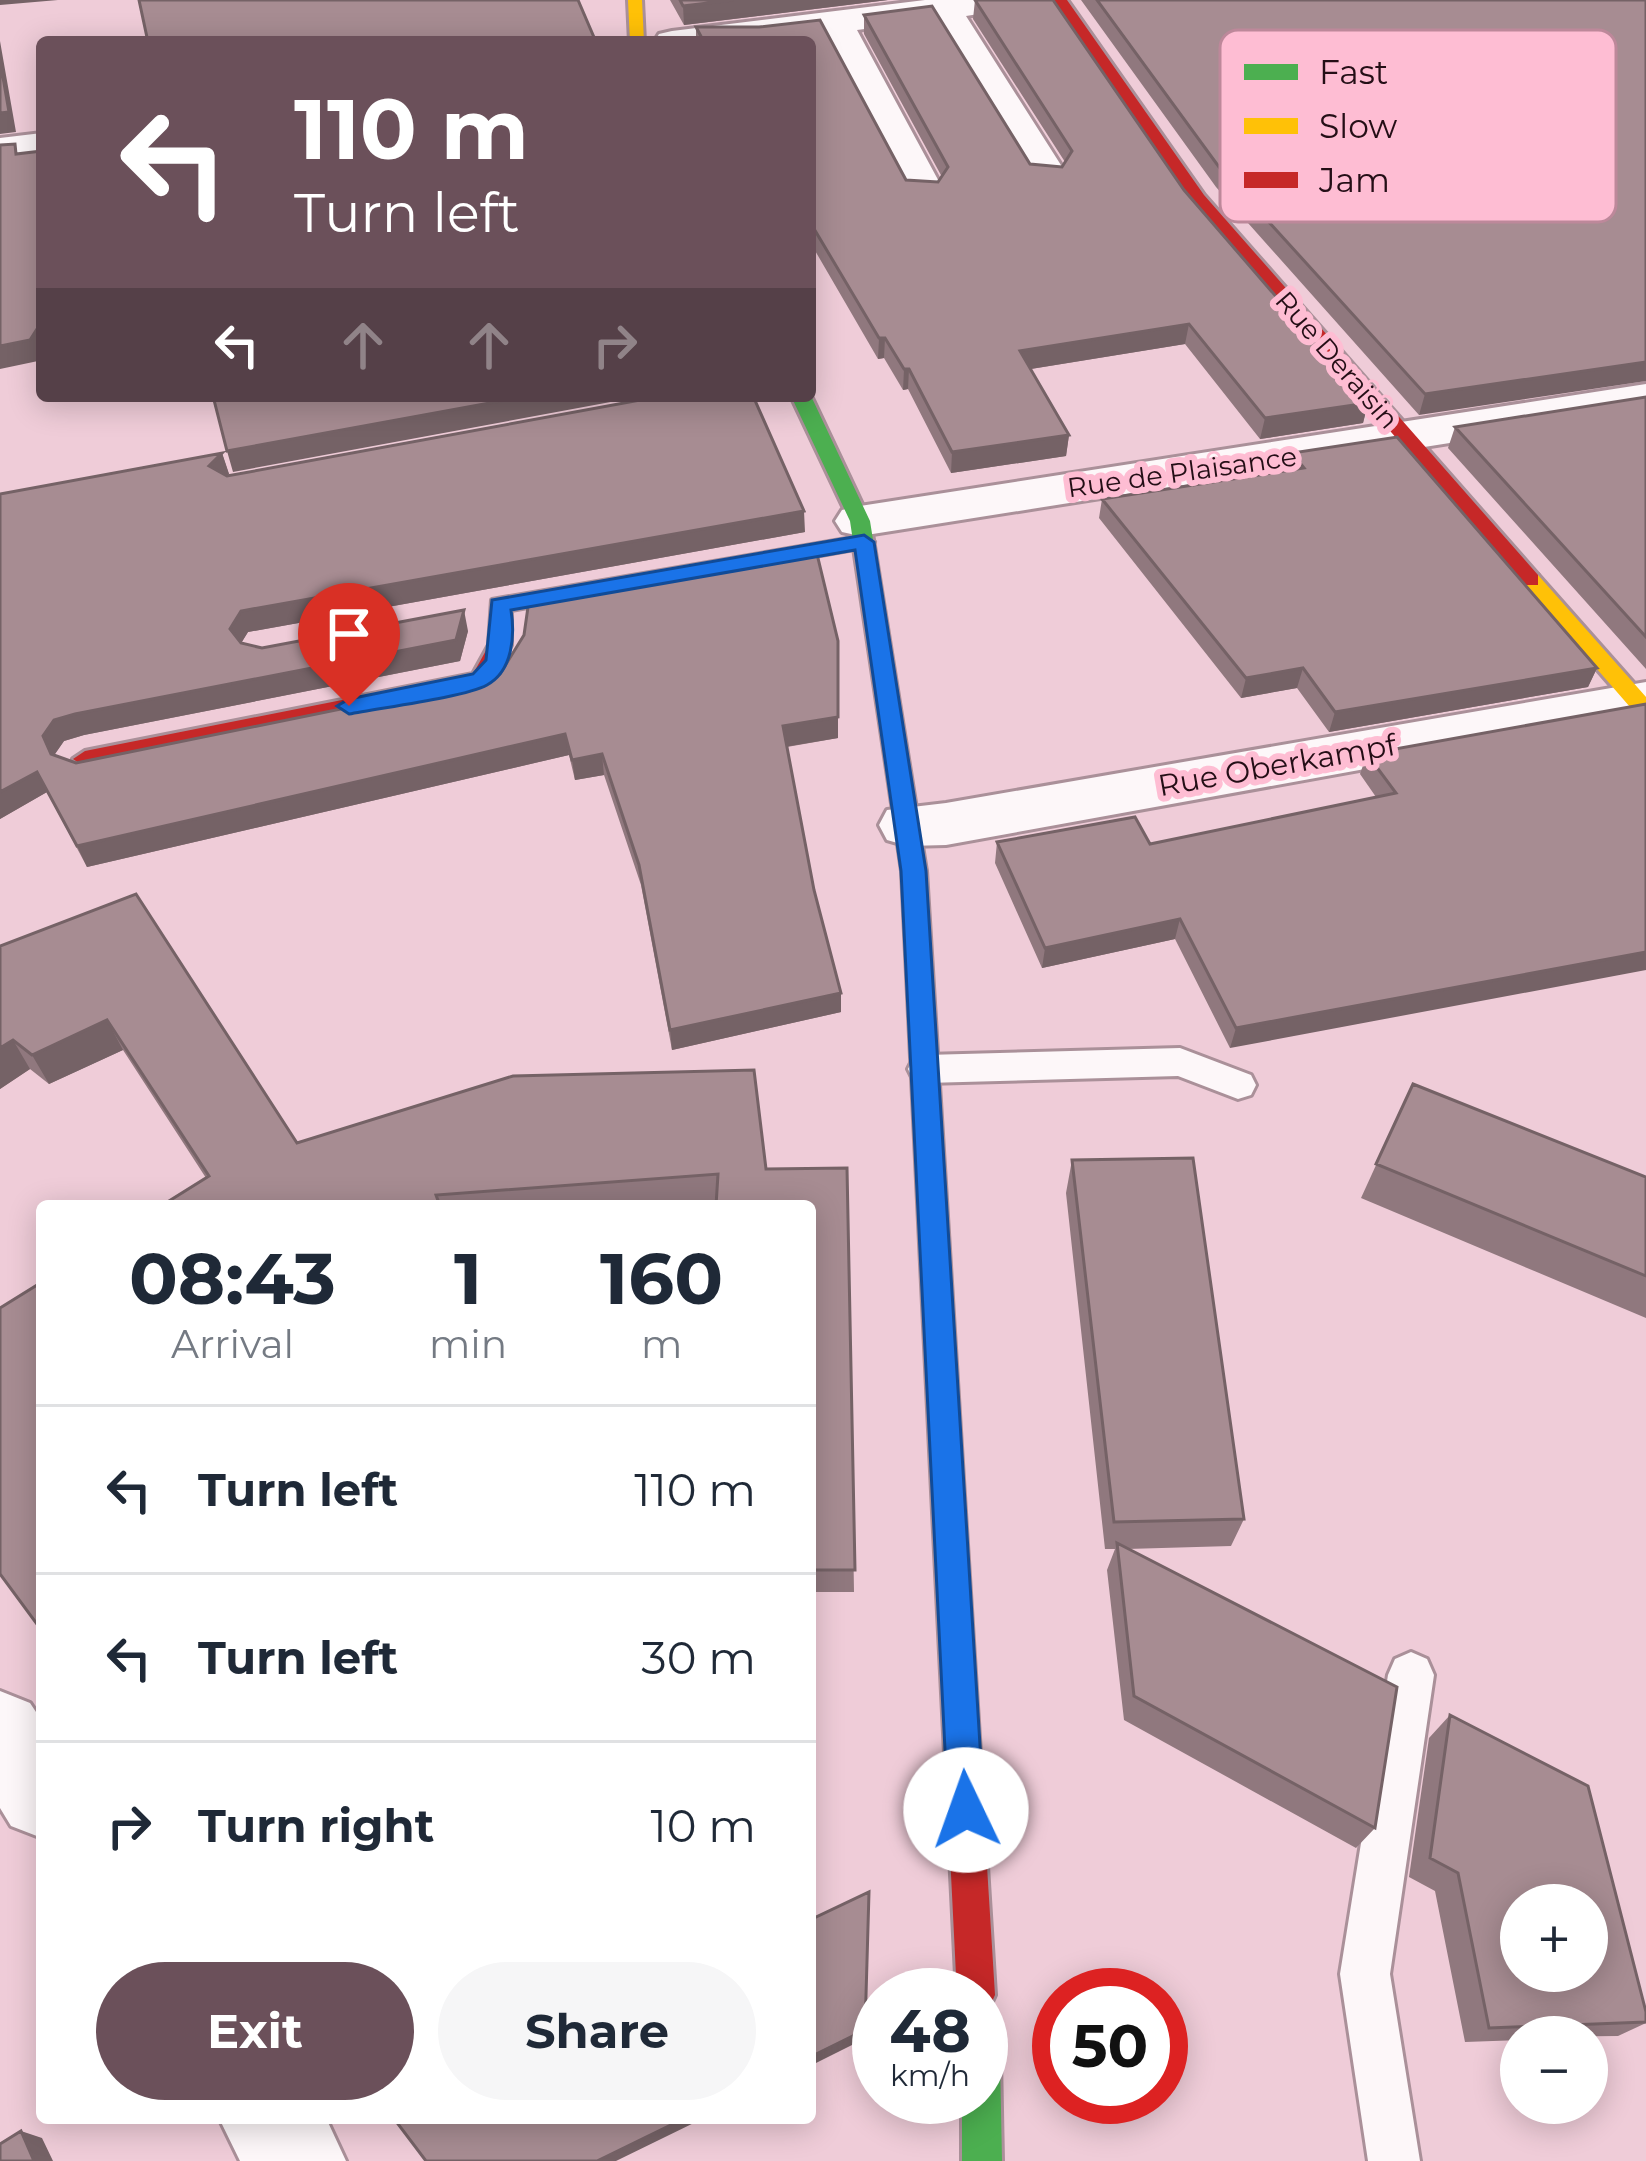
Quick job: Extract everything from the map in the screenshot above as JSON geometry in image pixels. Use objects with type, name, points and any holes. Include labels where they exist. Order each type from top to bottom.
[{"type":"street","points":[[635,0],[637,36]]},
{"type":"street","points":[[718,36],[1011,0]]},
{"type":"street","name":"Rue Deraisin","points":[[1060,0],[1198,199],[1642,701]]},
{"type":"street","points":[[943,8],[1046,173]]},
{"type":"street","points":[[834,21],[923,189]]},
{"type":"street","points":[[0,150],[36,148]]},
{"type":"street","name":"Rue de Plaisance","points":[[862,531],[1646,398]]},
{"type":"street","points":[[804,402],[862,531],[908,825],[926,1069],[975,1968]]},
{"type":"street","points":[[85,759],[481,680],[497,662],[503,627],[476,609],[862,531]]},
{"type":"street","name":"Rue Oberkampf","points":[[908,825],[946,824],[1642,701]]},
{"type":"street","points":[[0,1733],[36,1786]]},
{"type":"street","points":[[271,2124],[298,2161]]},
{"type":"street","points":[[982,2124],[982,2161]]},
{"type":"lane","points":[[926,1069],[1180,1062],[1238,1085]]},
{"type":"lane","points":[[1394,2161],[1365,1974],[1412,1675]]},
{"type":"building","points":[[139,0],[578,0],[593,36],[147,36]]},
{"type":"building","points":[[680,0],[733,0],[683,6]]},
{"type":"building","points":[[975,0],[1053,0],[1184,190],[1368,403],[1265,418],[1189,324],[1020,351],[1069,435],[952,452],[909,369],[904,369],[885,338],[879,338],[816,232],[816,36],[701,36],[696,27],[820,20],[906,180],[938,182],[948,167],[864,15],[932,6],[1030,164],[1062,167],[1072,151]]},
{"type":"building","points":[[1097,0],[1646,0],[1646,362],[1425,394],[1269,222],[1616,222],[1616,30],[1220,30],[1219,167]]},
{"type":"building","points":[[0,60],[9,112],[0,113]]},
{"type":"building","points":[[15,144],[16,154],[36,152],[36,331],[30,340],[0,346],[0,145]]},
{"type":"building","points":[[1646,397],[1646,637],[1455,427]]},
{"type":"building","points":[[215,402],[495,402],[227,451]]},
{"type":"building","points":[[629,402],[756,402],[804,511],[241,611],[230,629],[241,643],[262,648],[464,610],[456,640],[75,714],[54,720],[43,736],[51,754],[76,763],[478,681],[500,674],[524,635],[529,600],[816,550],[838,641],[838,717],[783,726],[814,890],[841,993],[670,1030],[639,865],[602,754],[572,760],[565,734],[77,846],[37,772],[0,792],[0,494],[222,453],[209,466],[227,476]]},
{"type":"building","points":[[1397,437],[1597,668],[1335,712],[1303,668],[1246,678],[1102,499],[1304,468],[1292,453]]},
{"type":"building","points":[[1646,704],[1646,952],[1236,1028],[1180,919],[1045,948],[997,842],[1135,817],[1150,844],[1396,793],[1367,754]]},
{"type":"building","points":[[136,894],[297,1143],[513,1076],[754,1070],[766,1169],[847,1168],[855,1570],[816,1570],[816,1200],[716,1200],[718,1174],[436,1195],[438,1200],[171,1200],[209,1176],[107,1020],[32,1055],[13,1040],[0,1048],[0,946]]},
{"type":"building","points":[[1413,1084],[1646,1177],[1646,1276],[1376,1164]]},
{"type":"building","points":[[1193,1158],[1244,1519],[1114,1522],[1072,1160]]},
{"type":"building","points":[[36,1286],[36,1623],[0,1574],[0,1308]]},
{"type":"building","points":[[1117,1543],[1397,1687],[1375,1828],[1134,1696]]},
{"type":"building","points":[[1450,1715],[1588,1786],[1646,2022],[1608,2023],[1608,2016],[1500,2016],[1500,2028],[1489,2028],[1458,1873],[1430,1858]]},
{"type":"building","points":[[869,1892],[867,1968],[852,1968],[852,2036],[816,2054],[816,1917]]},
{"type":"building","points":[[398,2124],[673,2124],[597,2161],[426,2161]]},
{"type":"building","points":[[21,2131],[34,2161],[0,2161],[0,2144]]},
{"type":"traffic: fast","points":[[804,402],[860,521],[914,871],[949,1512]]},
{"type":"traffic: fast","points":[[982,2124],[982,2161]]},
{"type":"traffic: slow","points":[[635,0],[637,36]]},
{"type":"traffic: slow","points":[[1531,580],[1638,702]]},
{"type":"traffic: jam","points":[[1060,0],[1198,199],[1531,580]]},
{"type":"traffic: jam","points":[[85,759],[481,680],[500,645],[500,605],[864,542]]},
{"type":"traffic: jam","points":[[949,1512],[974,1968]]},
{"type":"route","points":[[349,706],[481,680],[497,662],[503,627],[500,605],[864,542],[914,871],[966,1810]]}]
